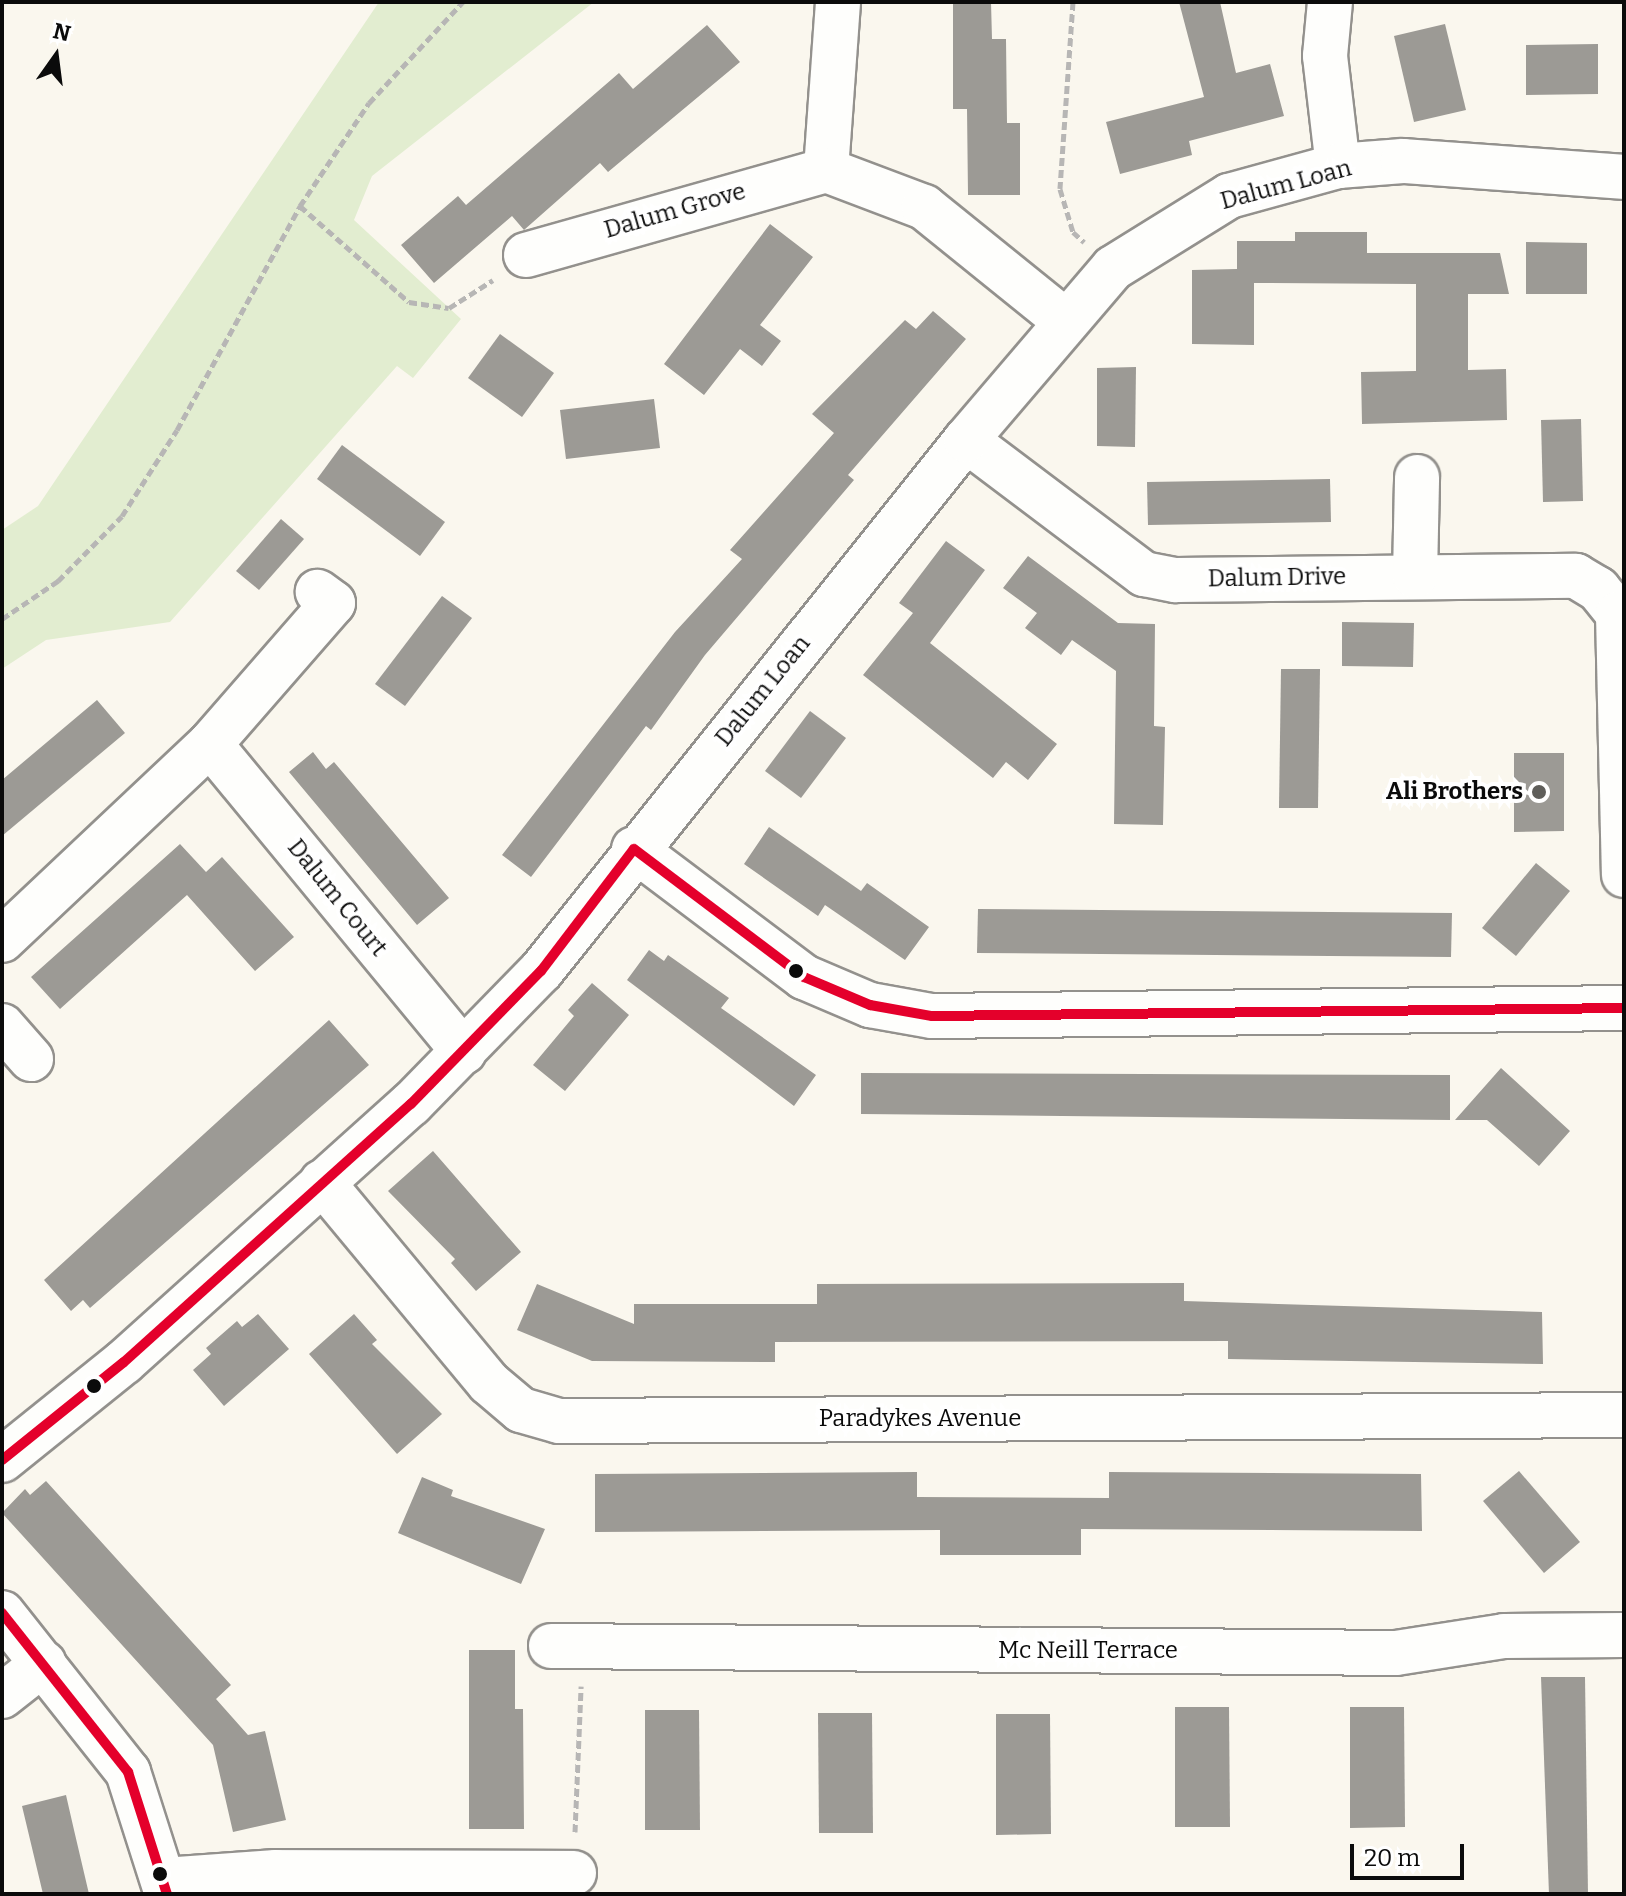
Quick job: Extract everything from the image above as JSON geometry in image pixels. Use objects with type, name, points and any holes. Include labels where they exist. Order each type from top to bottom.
[{"type":"street","points":[[838,2],[826,170],[924,207],[1064,320]]},
{"type":"street","points":[[1330,2],[1325,56],[1338,166]]},
{"type":"street","name":"Dalum Loan","points":[[2,1460],[124,1362],[464,1052],[541,971],[634,849],[966,440],[1064,320],[1113,268],[1229,196],[1338,166],[1403,161],[1624,177]]},
{"type":"street","name":"Dalum Grove","points":[[526,255],[826,170]]},
{"type":"street","name":"Dalum Drive","points":[[966,440],[1144,574],[1176,580],[1576,576],[1598,589],[1621,633]]},
{"type":"street","points":[[1415,576],[1417,477]]},
{"type":"street","points":[[2,940],[210,744],[333,603],[318,592]]},
{"type":"street","points":[[1621,633],[1624,875]]},
{"type":"street","name":"Dalum Court","points":[[210,744],[464,1052]]},
{"type":"street","points":[[634,849],[804,977],[870,1005],[932,1016],[1624,1008]]},
{"type":"street","points":[[2,1026],[31,1059]]},
{"type":"street","name":"Paradykes Avenue","points":[[322,1182],[489,1383],[521,1410],[559,1421],[1624,1415]]},
{"type":"street","points":[[2,1613],[128,1772],[165,1887],[276,1872],[574,1873]]},
{"type":"street","name":"Mc Neill Terrace","points":[[566,1646],[1396,1653],[1504,1636],[1624,1635]]},
{"type":"street","points":[[2,1696],[44,1663]]},
{"type":"path","points":[[2,619],[58,581],[122,516],[177,430],[300,206],[369,103],[463,2]]},
{"type":"path","points":[[1073,2],[1060,189],[1073,232],[1113,268]]},
{"type":"path","points":[[300,206],[409,302],[449,308],[526,255]]},
{"type":"path","points":[[566,1646],[574,1873]]},
{"type":"green space","points":[[379,2],[594,2],[372,176],[354,220],[461,319],[413,378],[397,366],[170,622],[46,640],[2,669],[2,530],[38,506]]},
{"type":"building","points":[[953,2],[991,2],[992,39],[1006,39],[1007,123],[1020,123],[1020,195],[968,195],[967,109],[953,109]]},
{"type":"building","points":[[1179,2],[1220,2],[1236,73],[1270,64],[1284,116],[1189,141],[1192,155],[1120,174],[1106,122],[1204,97]]},
{"type":"building","points":[[1445,24],[1466,110],[1414,122],[1394,36]]},
{"type":"building","points":[[707,25],[740,62],[608,172],[600,163],[524,230],[512,216],[434,283],[401,245],[458,196],[466,205],[619,73],[633,89]]},
{"type":"building","points":[[1598,44],[1598,94],[1526,95],[1526,45]]},
{"type":"building","points":[[770,224],[813,257],[760,325],[781,341],[762,366],[740,349],[704,395],[664,364]]},
{"type":"building","points":[[1295,232],[1367,232],[1367,253],[1500,253],[1509,294],[1468,294],[1468,370],[1506,369],[1507,420],[1362,424],[1361,372],[1416,371],[1416,284],[1254,283],[1254,345],[1192,344],[1192,270],[1237,269],[1237,241],[1295,241]]},
{"type":"building","points":[[1526,242],[1587,243],[1587,294],[1526,294]]},
{"type":"building","points":[[933,311],[966,339],[848,475],[854,480],[705,655],[651,730],[646,726],[531,877],[502,855],[675,632],[742,559],[730,550],[834,433],[812,414],[905,320],[916,329]]},
{"type":"building","points":[[500,334],[554,373],[522,417],[468,378]]},
{"type":"building","points":[[1136,367],[1135,447],[1097,446],[1097,368]]},
{"type":"building","points":[[654,399],[660,448],[566,459],[560,410]]},
{"type":"building","points":[[1581,419],[1583,501],[1543,502],[1541,420]]},
{"type":"building","points":[[342,445],[445,522],[420,556],[317,479]]},
{"type":"building","points":[[1330,479],[1331,522],[1148,525],[1147,482]]},
{"type":"building","points":[[281,519],[304,539],[259,590],[236,571]]},
{"type":"building","points":[[946,541],[985,570],[930,643],[1057,744],[1028,780],[1006,762],[993,778],[863,675],[913,613],[899,603]]},
{"type":"building","points":[[1028,556],[1118,623],[1155,624],[1154,726],[1165,727],[1163,825],[1114,824],[1116,671],[1072,640],[1061,655],[1025,628],[1037,613],[1003,588]]},
{"type":"building","points":[[442,596],[472,618],[405,706],[375,684]]},
{"type":"building","points":[[1342,622],[1414,623],[1413,667],[1342,666]]},
{"type":"building","points":[[1281,669],[1320,669],[1318,808],[1279,808]]},
{"type":"building","points":[[97,700],[125,733],[2,836],[2,780]]},
{"type":"building","points":[[810,711],[846,738],[801,798],[765,771]]},
{"type":"building","points":[[313,752],[326,769],[334,762],[449,898],[417,925],[289,772]]},
{"type":"building","name":"Ali Brothers","points":[[1514,753],[1564,753],[1564,831],[1514,832]]},
{"type":"building","points":[[769,827],[861,891],[867,883],[929,927],[905,960],[825,905],[818,916],[744,864]]},
{"type":"building","points":[[180,844],[206,872],[222,857],[294,937],[255,971],[187,895],[60,1009],[31,977]]},
{"type":"building","points":[[1536,863],[1570,891],[1516,956],[1482,928]]},
{"type":"building","points":[[978,909],[1452,913],[1451,957],[977,953]]},
{"type":"building","points":[[649,950],[664,961],[668,955],[729,998],[721,1008],[816,1075],[794,1106],[627,980]]},
{"type":"building","points":[[592,983],[629,1015],[565,1091],[533,1065],[574,1016],[568,1010]]},
{"type":"building","points":[[329,1020],[369,1065],[90,1308],[83,1300],[71,1311],[44,1280]]},
{"type":"building","points":[[1501,1068],[1570,1131],[1539,1166],[1487,1120],[1455,1120]]},
{"type":"building","points":[[861,1073],[1450,1075],[1450,1120],[861,1114]]},
{"type":"building","points":[[433,1151],[521,1252],[476,1291],[451,1263],[455,1259],[388,1191]]},
{"type":"building","points":[[1184,1283],[1184,1301],[1542,1312],[1543,1364],[1228,1359],[1228,1341],[775,1342],[775,1362],[592,1361],[517,1330],[537,1284],[634,1324],[634,1304],[817,1304],[817,1284]]},
{"type":"building","points":[[258,1314],[289,1349],[224,1406],[193,1370],[211,1354],[206,1348],[237,1321],[242,1327]]},
{"type":"building","points":[[354,1314],[377,1340],[372,1344],[442,1414],[397,1454],[309,1354]]},
{"type":"building","points":[[1519,1471],[1580,1542],[1544,1573],[1483,1501]]},
{"type":"building","points":[[917,1472],[917,1497],[1109,1498],[1109,1472],[1421,1474],[1422,1531],[1081,1529],[1081,1555],[940,1555],[940,1530],[595,1532],[595,1474]]},
{"type":"building","points":[[422,1477],[453,1490],[451,1496],[545,1529],[521,1584],[398,1533]]},
{"type":"building","points":[[46,1481],[231,1685],[216,1699],[248,1735],[265,1731],[286,1820],[233,1832],[213,1745],[2,1513],[25,1489],[30,1495]]},
{"type":"building","points":[[469,1650],[515,1650],[515,1709],[523,1709],[524,1829],[469,1829]]},
{"type":"building","points":[[1541,1677],[1585,1677],[1588,1894],[1549,1894]]},
{"type":"building","points":[[1175,1707],[1229,1707],[1230,1827],[1175,1827]]},
{"type":"building","points":[[1350,1707],[1404,1707],[1405,1827],[1350,1828]]},
{"type":"building","points":[[645,1710],[699,1710],[700,1830],[645,1830]]},
{"type":"building","points":[[818,1713],[872,1713],[873,1833],[819,1833]]},
{"type":"building","points":[[996,1714],[1050,1714],[1051,1834],[996,1835]]},
{"type":"building","points":[[66,1795],[89,1894],[43,1894],[22,1806]]},
{"type":"transit line","points":[[634,849],[804,977],[870,1005],[932,1016],[1624,1008]]},
{"type":"transit line","points":[[2,1460],[124,1362],[411,1104],[541,971],[634,849]]},
{"type":"transit line","points":[[2,1613],[128,1772],[167,1894]]},
{"type":"place","name":"Ali Brothers","points":[[1539,792]]}]
